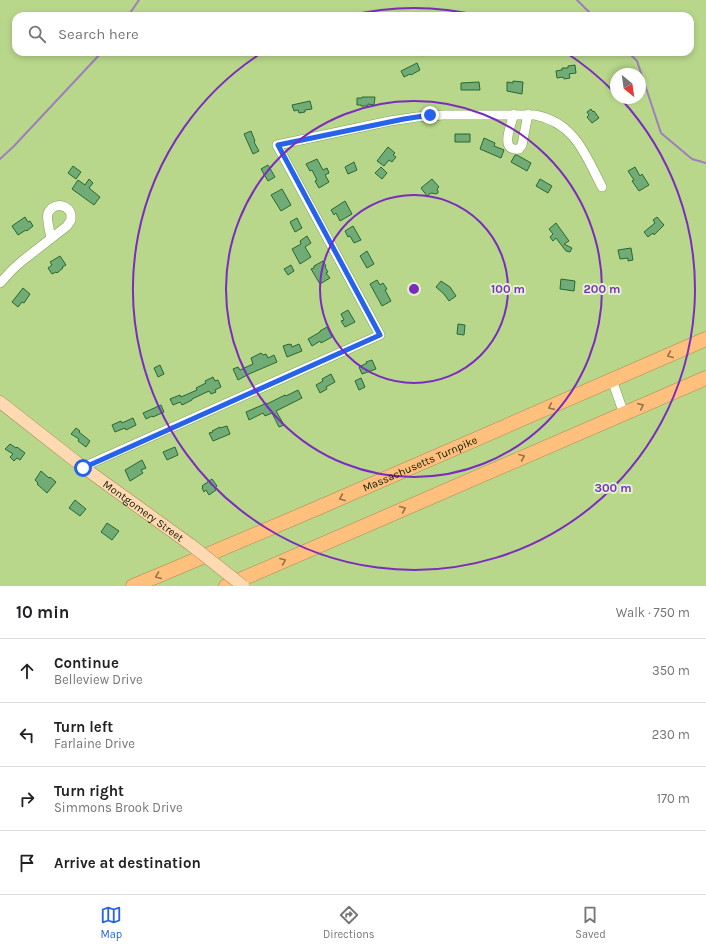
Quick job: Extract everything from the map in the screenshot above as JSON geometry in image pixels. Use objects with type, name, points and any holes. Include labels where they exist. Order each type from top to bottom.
[{"type":"highway","name":"Massachusetts Turnpike","points":[[132,586],[313,510],[706,340]]},
{"type":"highway","points":[[226,586],[706,378]]},
{"type":"main road","name":"Montgomery Street","points":[[0,402],[83,468],[192,545],[243,586]]},
{"type":"street","points":[[514,114],[507,142],[510,147],[519,149],[522,145],[528,114]]},
{"type":"street","points":[[83,468],[380,335],[278,145],[390,121],[416,117],[443,115],[528,114],[549,119],[563,127],[574,136],[585,153],[602,187]]},
{"type":"street","points":[[0,283],[13,269],[51,238]]},
{"type":"street","points":[[612,380],[624,414]]},
{"type":"building","points":[[417,63],[420,70],[404,77],[401,71]]},
{"type":"building","points":[[575,65],[576,73],[569,74],[570,78],[557,78],[556,71]]},
{"type":"building","points":[[513,81],[523,82],[522,94],[507,91],[507,82],[513,83]]},
{"type":"building","points":[[479,82],[480,90],[461,90],[461,83]]},
{"type":"building","points":[[375,97],[374,105],[357,105],[357,98]]},
{"type":"building","points":[[310,101],[312,109],[299,113],[298,110],[294,111],[292,105]]},
{"type":"building","points":[[591,109],[599,118],[592,123],[587,117],[589,115],[587,112]]},
{"type":"building","points":[[251,131],[255,141],[254,142],[259,151],[253,154],[244,134]]},
{"type":"building","points":[[455,134],[470,134],[470,142],[455,142]]},
{"type":"building","points":[[484,138],[495,143],[494,146],[504,150],[501,158],[480,149]]},
{"type":"building","points":[[388,147],[395,153],[393,155],[396,157],[392,162],[389,160],[384,166],[377,161]]},
{"type":"building","points":[[515,155],[531,163],[527,171],[511,162]]},
{"type":"building","points":[[317,159],[323,170],[327,168],[329,173],[325,175],[329,182],[319,188],[312,170],[310,171],[306,164]]},
{"type":"building","points":[[354,162],[357,170],[348,174],[345,167]]},
{"type":"building","points":[[268,165],[275,177],[268,181],[261,169]]},
{"type":"building","points":[[73,166],[81,172],[76,179],[68,173]]},
{"type":"building","points":[[381,167],[387,173],[382,179],[375,173]]},
{"type":"building","points":[[635,167],[640,176],[642,174],[649,185],[639,191],[632,181],[634,180],[628,171]]},
{"type":"building","points":[[89,179],[93,183],[89,188],[100,197],[94,205],[72,189],[78,180],[85,185]]},
{"type":"building","points":[[432,179],[439,187],[437,189],[438,193],[431,193],[427,196],[421,188]]},
{"type":"building","points":[[540,179],[552,186],[548,193],[536,186]]},
{"type":"building","points":[[282,189],[291,205],[281,211],[271,195]]},
{"type":"building","points":[[345,201],[352,214],[340,221],[336,213],[334,215],[331,210]]},
{"type":"building","points":[[25,217],[33,226],[27,231],[26,230],[18,235],[12,226]]},
{"type":"building","points":[[657,217],[664,225],[654,235],[653,233],[648,237],[644,232],[655,223],[653,220]]},
{"type":"building","points":[[297,218],[302,228],[295,232],[290,222]]},
{"type":"building","points":[[556,223],[569,241],[564,244],[572,248],[570,252],[566,251],[556,238],[553,241],[550,237],[553,234],[549,229]]},
{"type":"building","points":[[353,226],[361,240],[354,243],[345,231]]},
{"type":"building","points":[[307,236],[311,243],[305,247],[311,257],[300,264],[292,249],[301,244],[300,241]]},
{"type":"building","points":[[631,248],[633,260],[628,261],[628,258],[620,259],[618,250]]},
{"type":"building","points":[[367,251],[374,264],[367,268],[360,256]]},
{"type":"building","points":[[60,256],[66,265],[57,273],[52,274],[48,268],[52,265],[50,262]]},
{"type":"building","points":[[323,261],[328,272],[326,273],[330,278],[320,284],[311,269]]},
{"type":"building","points":[[291,265],[294,271],[288,275],[284,269]]},
{"type":"building","points":[[561,279],[575,281],[574,291],[560,289]]},
{"type":"building","points":[[377,280],[380,285],[383,283],[387,289],[385,290],[391,301],[382,306],[370,284]]},
{"type":"building","points":[[441,281],[450,287],[456,296],[449,301],[436,287]]},
{"type":"building","points":[[23,288],[30,294],[24,303],[22,302],[18,307],[12,302]]},
{"type":"building","points":[[348,310],[355,322],[345,327],[341,321],[344,320],[341,314]]},
{"type":"building","points":[[458,324],[465,325],[464,335],[457,334]]},
{"type":"building","points":[[327,327],[332,337],[321,343],[320,341],[312,346],[308,339]]},
{"type":"building","points":[[291,344],[292,347],[299,344],[302,351],[287,357],[283,346]]},
{"type":"building","points":[[261,353],[263,355],[266,354],[268,358],[274,355],[277,362],[238,380],[233,369],[238,367],[240,370],[253,364],[251,358]]},
{"type":"building","points":[[372,360],[376,369],[362,374],[359,367]]},
{"type":"building","points":[[160,365],[164,374],[158,377],[154,368]]},
{"type":"building","points":[[331,374],[335,382],[326,387],[327,389],[320,393],[316,385],[323,381],[322,379]]},
{"type":"building","points":[[213,377],[215,381],[218,380],[221,387],[215,390],[216,392],[211,394],[209,391],[182,405],[180,402],[173,405],[170,399],[180,395],[181,397],[197,390],[196,388],[206,383],[205,381]]},
{"type":"building","points":[[361,378],[365,387],[359,390],[355,381]]},
{"type":"building","points":[[298,390],[302,398],[276,411],[284,425],[279,427],[272,413],[265,416],[263,413],[249,420],[246,412]]},
{"type":"building","points":[[161,405],[164,412],[146,419],[143,413]]},
{"type":"building","points":[[133,418],[136,425],[126,430],[125,428],[115,432],[112,425],[121,421],[122,423]]},
{"type":"building","points":[[227,426],[230,434],[213,441],[209,433],[220,427]]},
{"type":"building","points":[[76,428],[90,441],[86,447],[78,441],[79,439],[71,434]]},
{"type":"building","points":[[10,444],[25,453],[20,460],[17,458],[14,461],[10,457],[13,454],[5,449]]},
{"type":"building","points":[[175,447],[178,455],[167,460],[163,452]]},
{"type":"building","points":[[142,460],[146,468],[141,470],[143,473],[130,481],[125,470]]},
{"type":"building","points":[[41,471],[56,482],[47,493],[37,484],[38,483],[35,480]]},
{"type":"building","points":[[212,479],[217,486],[215,488],[216,490],[209,495],[206,490],[204,492],[202,486]]},
{"type":"building","points":[[75,500],[86,509],[80,516],[69,508]]},
{"type":"building","points":[[107,523],[119,531],[112,540],[101,532]]},
{"type":"waterway","points":[[131,12],[139,0]]},
{"type":"waterway","points":[[577,0],[589,12]]},
{"type":"waterway","points":[[0,159],[98,56]]},
{"type":"waterway","points":[[632,56],[637,61],[661,133],[692,159],[706,163]]},
{"type":"route","points":[[83,468],[380,335],[278,145],[430,115]]}]
